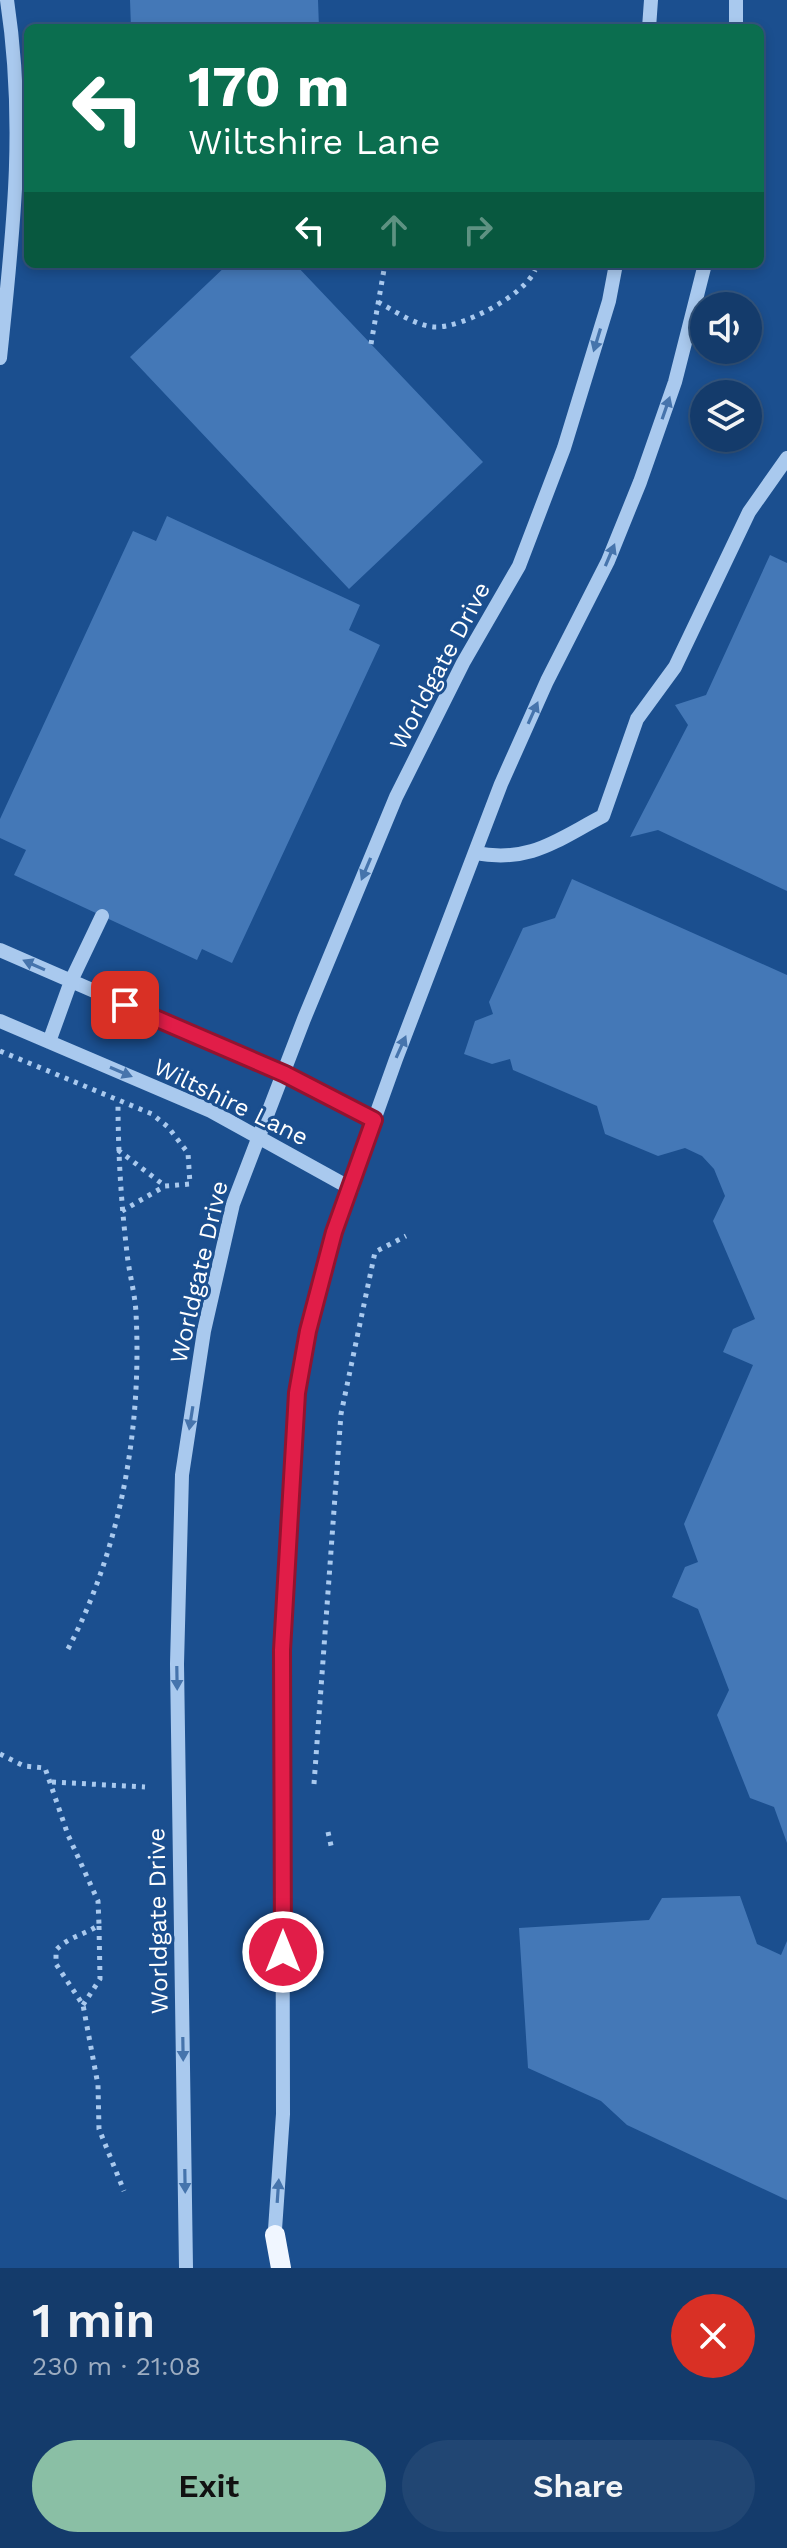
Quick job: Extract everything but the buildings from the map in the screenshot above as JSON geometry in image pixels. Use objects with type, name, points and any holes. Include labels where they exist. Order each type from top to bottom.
[{"type":"main road","points":[[275,2235],[281,2268]]},
{"type":"street","points":[[0,358],[18,180],[16,62],[7,0]]},
{"type":"street","points":[[649,24],[651,0]]},
{"type":"street","points":[[736,0],[736,24]]},
{"type":"street","name":"Worldgate Drive","points":[[186,2268],[177,1664],[182,1475],[204,1331],[233,1204],[304,1019],[396,797],[463,663],[519,566],[564,448],[609,301],[615,268]]},
{"type":"street","points":[[271,2268],[283,2102],[282,1650],[297,1393],[321,1279],[334,1232],[352,1189],[374,1120],[501,784],[547,681],[608,561],[640,482],[675,382],[704,268]]},
{"type":"street","points":[[475,853],[503,858],[526,855],[603,816],[637,719],[675,667],[749,512],[787,458]]},
{"type":"street","points":[[49,1042],[71,981],[102,916]]},
{"type":"street","name":"Wiltshire Lane","points":[[0,950],[285,1074],[374,1120]]},
{"type":"street","name":"Wiltshire Lane","points":[[0,1021],[211,1111],[352,1189]]},
{"type":"path","points":[[371,344],[384,268]]},
{"type":"path","points":[[378,302],[435,327],[452,324],[522,288],[535,270]]},
{"type":"path","points":[[0,1051],[152,1114],[168,1127],[188,1153],[190,1184],[165,1186],[122,1211]]},
{"type":"path","points":[[68,1649],[99,1582],[120,1510],[138,1370],[136,1308],[122,1211],[118,1101]]},
{"type":"path","points":[[118,1149],[165,1186]]},
{"type":"path","points":[[314,1784],[341,1414],[375,1252],[406,1236]]},
{"type":"path","points":[[0,1754],[24,1766],[45,1768],[68,1835],[98,1901],[100,1979],[83,2005]]},
{"type":"path","points":[[52,1782],[145,1787]]},
{"type":"path","points":[[328,1832],[332,1850]]},
{"type":"path","points":[[99,1925],[83,1936],[66,1939],[56,1950],[56,1964],[83,2005],[98,2085],[99,2129],[124,2191]]},
{"type":"route","points":[[125,1005],[285,1074],[374,1120],[352,1189],[334,1232],[308,1331],[297,1393],[282,1650],[283,1952]]}]
